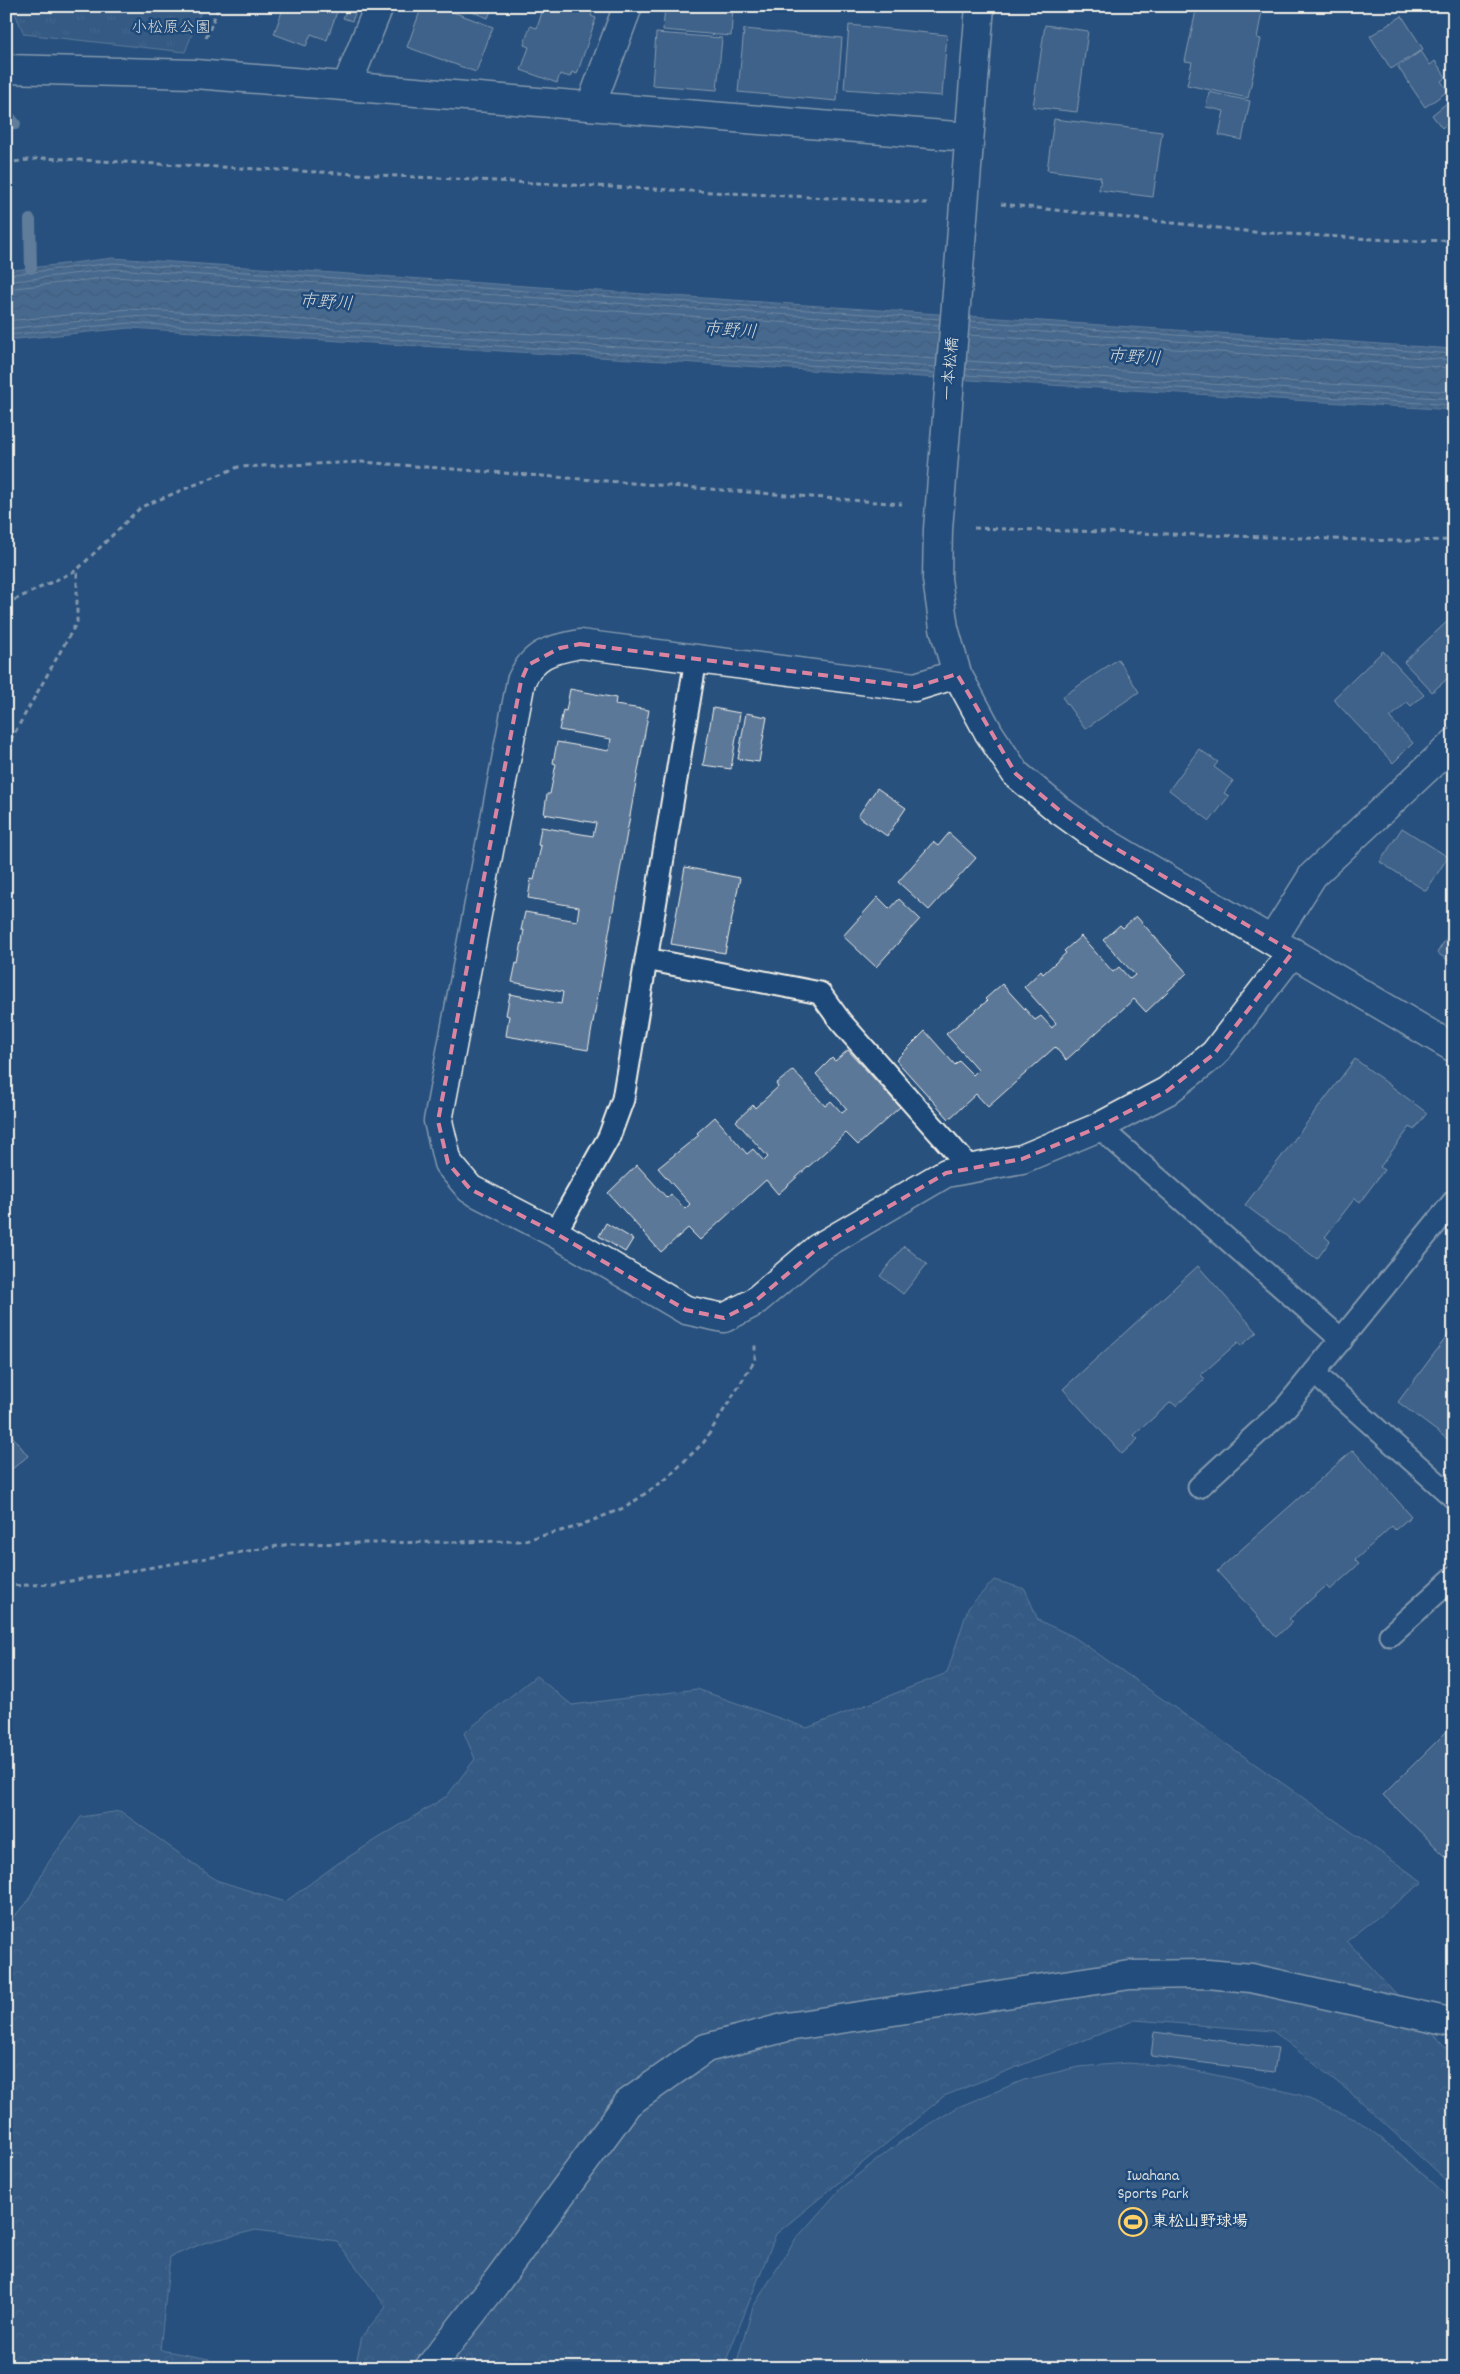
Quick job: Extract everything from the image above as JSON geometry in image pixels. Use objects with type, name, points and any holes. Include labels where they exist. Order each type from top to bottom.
[{"type":"street","points":[[347,85],[379,6]]},
{"type":"street","points":[[591,105],[628,6]]},
{"type":"street","name":"一本松橋","points":[[980,6],[968,137],[939,518],[938,579],[944,628],[957,674],[989,733],[1016,774],[1058,810],[1098,838],[1454,1048]]},
{"type":"street","points":[[6,69],[195,74],[968,137]]},
{"type":"street","points":[[957,674],[915,687],[580,644],[542,654],[528,665],[521,681],[438,1121],[448,1163],[470,1189],[556,1233],[686,1310],[724,1318],[753,1303],[818,1248],[946,1173],[1022,1159],[1099,1127],[1167,1091],[1214,1054],[1282,946],[1312,875],[1454,743]]},
{"type":"street","points":[[429,2368],[495,2284],[628,2103],[706,2048],[787,2027],[1130,1975],[1207,1974],[1251,1978],[1454,2023]]},
{"type":"lane","points":[[556,1233],[609,1137],[623,1099],[696,659]]},
{"type":"lane","points":[[646,959],[820,993],[841,1022],[970,1168]]},
{"type":"lane","points":[[1099,1127],[1342,1340]]},
{"type":"lane","points":[[1199,1487],[1286,1407],[1454,1201]]},
{"type":"lane","points":[[1314,1374],[1454,1498]]},
{"type":"lane","points":[[1390,1635],[1454,1576]]},
{"type":"path","points":[[6,163],[43,158],[963,217],[1000,204],[1254,232],[1408,242],[1454,240]]},
{"type":"path","points":[[6,604],[77,570],[141,507],[238,467],[362,462],[939,518],[984,528],[1389,541],[1454,540]]},
{"type":"path","points":[[6,748],[77,622],[77,570]]},
{"type":"path","points":[[6,1586],[53,1584],[290,1544],[521,1541],[576,1528],[626,1507],[666,1479],[704,1442],[755,1360],[753,1303]]},
{"type":"highlighted area","points":[[580,644],[915,687],[957,674],[1016,774],[1059,810],[1098,838],[1293,952],[1214,1054],[1167,1091],[1099,1127],[1022,1159],[946,1173],[818,1248],[753,1303],[724,1318],[686,1310],[555,1233],[470,1189],[448,1163],[438,1121],[521,681],[528,665],[560,648]]},
{"type":"green space","name":"小松原公園","points":[[12,6],[203,6],[185,52],[24,34]]},
{"type":"green space","points":[[994,1580],[1025,1589],[1038,1620],[1074,1637],[1423,1882],[1347,1941],[1454,2056],[1454,2188],[1351,2093],[1273,2031],[1135,2020],[944,2096],[776,2234],[723,2368],[355,2368],[362,2336],[386,2307],[337,2241],[256,2230],[204,2243],[170,2257],[160,2350],[209,2359],[210,2368],[6,2368],[6,1924],[26,1904],[46,1866],[81,1817],[120,1811],[216,1880],[285,1902],[337,1864],[447,1796],[475,1759],[464,1733],[536,1676],[572,1705],[697,1689],[807,1728],[947,1673],[968,1608]]},
{"type":"green space","name":"東松山野球場","points":[[1127,2063],[1171,2066],[1300,2095],[1359,2121],[1396,2150],[1454,2203],[1454,2368],[735,2368],[753,2307],[795,2240],[842,2187],[899,2143],[958,2107],[1024,2080],[1078,2067]]},
{"type":"water","name":"市野川","points":[[113,258],[1454,349],[1454,410],[130,328],[6,340],[6,271]]},
{"type":"building","points":[[284,6],[339,6],[327,40],[311,34],[306,46],[274,34]]},
{"type":"building","points":[[348,6],[358,6],[352,21],[343,18]]},
{"type":"building","points":[[422,6],[437,6],[493,27],[476,72],[407,47]]},
{"type":"building","points":[[457,6],[493,6],[488,18]]},
{"type":"building","points":[[544,6],[594,6],[591,16],[596,18],[577,74],[572,72],[570,77],[560,74],[557,83],[521,70],[529,47],[524,45],[530,26],[537,28]]},
{"type":"building","points":[[665,6],[733,7],[731,36],[663,30]]},
{"type":"building","points":[[1197,6],[1263,6],[1257,38],[1261,39],[1248,98],[1187,85],[1192,62],[1185,61]]},
{"type":"building","points":[[1402,16],[1423,49],[1391,69],[1370,36]]},
{"type":"building","points":[[849,25],[947,35],[942,96],[844,89]]},
{"type":"building","points":[[1045,25],[1088,31],[1077,112],[1033,107]]},
{"type":"building","points":[[744,29],[842,38],[837,101],[738,92]]},
{"type":"building","points":[[656,33],[722,38],[717,90],[652,85]]},
{"type":"building","points":[[1421,51],[1430,65],[1435,61],[1446,77],[1441,81],[1448,91],[1425,107],[1398,67]]},
{"type":"building","points":[[1209,92],[1250,101],[1242,140],[1219,135],[1224,111],[1206,107]]},
{"type":"building","points":[[1448,102],[1454,110],[1454,118],[1442,128],[1432,115]]},
{"type":"building","points":[[1054,119],[1162,132],[1153,197],[1099,190],[1101,177],[1047,170]]},
{"type":"building","points":[[1452,617],[1454,620],[1454,673],[1432,692],[1404,662]]},
{"type":"building","points":[[1383,651],[1424,695],[1411,706],[1407,702],[1390,718],[1413,743],[1393,763],[1333,699]]},
{"type":"building","points":[[1118,659],[1139,692],[1085,729],[1062,697]]},
{"type":"building","points":[[570,689],[616,698],[615,705],[649,710],[588,1050],[506,1036],[509,1016],[506,1015],[510,994],[561,1004],[563,992],[512,982],[516,963],[518,964],[524,930],[521,930],[525,912],[577,921],[579,907],[528,898],[531,879],[534,880],[541,846],[538,845],[541,827],[593,836],[596,823],[544,814],[547,794],[550,794],[556,764],[553,763],[557,742],[609,751],[611,739],[559,730],[563,710],[566,711]]},
{"type":"building","points":[[713,708],[740,713],[731,769],[703,765]]},
{"type":"building","points":[[746,713],[767,717],[759,762],[738,759]]},
{"type":"building","points":[[1199,749],[1218,762],[1214,767],[1233,781],[1224,793],[1229,796],[1210,821],[1169,790]]},
{"type":"building","points":[[877,788],[906,808],[887,836],[858,816]]},
{"type":"building","points":[[1402,828],[1448,857],[1426,891],[1380,862]]},
{"type":"building","points":[[949,833],[976,858],[929,910],[898,882],[933,842],[938,846]]},
{"type":"building","points":[[685,867],[740,878],[725,953],[671,944]]},
{"type":"building","points":[[878,897],[890,909],[899,899],[920,919],[876,967],[843,936]]},
{"type":"building","points":[[1136,916],[1187,973],[1146,1012],[1134,999],[1066,1060],[1055,1047],[988,1107],[976,1094],[949,1119],[896,1060],[925,1031],[955,1065],[959,1061],[973,1075],[978,1070],[946,1034],[987,1001],[985,999],[1002,984],[1035,1020],[1041,1016],[1052,1028],[1056,1023],[1024,987],[1041,971],[1043,974],[1081,936],[1113,972],[1119,967],[1130,979],[1135,975],[1103,940],[1120,925],[1123,928]]},
{"type":"building","points":[[1454,926],[1454,964],[1437,953]]},
{"type":"building","points":[[848,1050],[900,1107],[858,1145],[846,1133],[778,1194],[766,1180],[700,1240],[688,1228],[661,1252],[608,1193],[637,1165],[667,1198],[671,1194],[685,1209],[690,1204],[658,1168],[699,1135],[697,1133],[715,1117],[747,1154],[753,1149],[764,1161],[768,1157],[736,1121],[753,1105],[755,1108],[778,1087],[776,1084],[793,1070],[825,1106],[831,1101],[842,1113],[847,1109],[816,1074],[832,1058],[835,1061]]},
{"type":"building","points":[[1355,1059],[1427,1113],[1414,1130],[1410,1127],[1380,1167],[1384,1170],[1360,1202],[1355,1198],[1325,1237],[1330,1241],[1317,1259],[1245,1205]]},
{"type":"building","points":[[606,1223],[633,1239],[625,1252],[599,1236]]},
{"type":"building","points":[[904,1246],[927,1264],[903,1294],[880,1276]]},
{"type":"building","points":[[1198,1266],[1257,1332],[1241,1346],[1238,1342],[1201,1375],[1205,1379],[1176,1406],[1171,1402],[1134,1435],[1138,1439],[1122,1454],[1063,1389]]},
{"type":"building","points":[[1454,1327],[1454,1444],[1398,1402]]},
{"type":"building","points":[[6,1428],[28,1456],[6,1474]]},
{"type":"building","points":[[1353,1450],[1411,1516],[1395,1530],[1392,1526],[1355,1560],[1359,1564],[1330,1590],[1326,1586],[1289,1619],[1292,1622],[1276,1637],[1217,1571]]},
{"type":"building","points":[[1454,1724],[1454,1850],[1446,1857],[1383,1795]]},
{"type":"building","points":[[1154,2032],[1278,2048],[1274,2072],[1151,2056]]},
{"type":"waterway","points":[[6,113],[15,124]]},
{"type":"waterway","points":[[30,220],[31,268]]},
{"type":"place","name":"東松山野球場","points":[[1133,2222]]},
{"type":"park label","name":"Iwahana Sports Park","points":[[1153,2185]]}]
